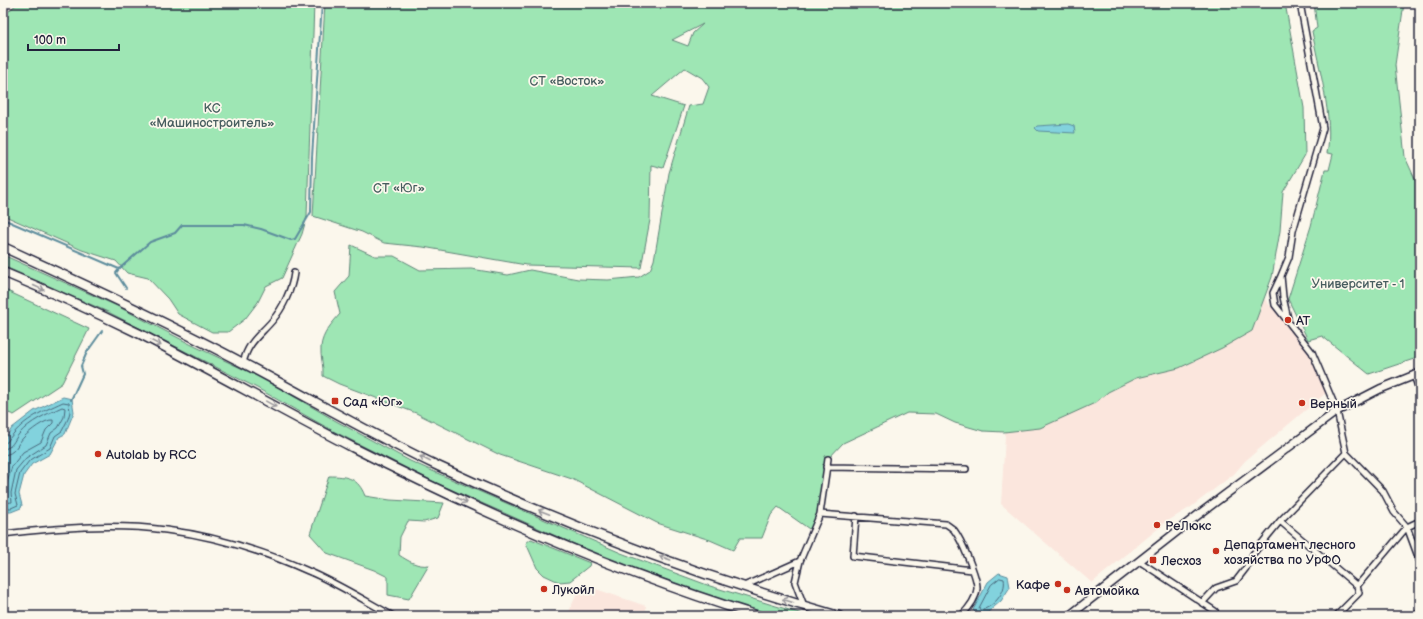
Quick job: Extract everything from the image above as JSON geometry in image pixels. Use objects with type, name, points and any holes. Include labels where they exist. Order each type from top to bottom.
[{"type":"main road","points":[[3,247],[116,299],[243,363],[415,454],[515,501],[639,549],[744,586],[839,616]]},
{"type":"main road","points":[[3,272],[137,333],[352,447],[472,505],[619,567],[759,616]]},
{"type":"street","points":[[1300,3],[1323,128],[1293,231],[1289,257],[1273,293],[1275,306],[1312,352],[1336,411],[1346,453],[1383,491],[1394,512],[1407,527],[1420,562]]},
{"type":"street","points":[[243,363],[245,354],[255,336],[272,320],[280,308],[293,282],[294,273]]},
{"type":"street","points":[[1281,276],[1288,321]]},
{"type":"street","points":[[1069,616],[1336,411],[1380,389],[1418,374],[1420,390]]},
{"type":"street","points":[[1202,603],[1216,588],[1236,581],[1246,568],[1253,554],[1280,521],[1346,453]]},
{"type":"street","points":[[804,606],[795,582],[800,562],[820,514],[828,459]]},
{"type":"street","points":[[826,467],[966,469]]},
{"type":"street","points":[[820,514],[946,524],[953,530],[972,570],[977,588],[970,606],[961,616]]},
{"type":"street","points":[[856,516],[853,556],[972,570]]},
{"type":"street","points":[[1280,521],[1357,586],[1359,593],[1336,616]]},
{"type":"street","points":[[1357,586],[1407,527],[1420,521]]},
{"type":"street","points":[[3,534],[50,529],[112,526],[166,530],[188,534],[239,546],[290,563],[310,571],[393,616]]},
{"type":"street","points":[[1139,561],[1215,611]]},
{"type":"street","points":[[744,586],[800,562]]},
{"type":"street","points":[[1415,616],[1420,612]]},
{"type":"shaded area","points":[[1261,295],[1311,352],[1327,392],[1245,461],[1234,474],[1191,507],[1166,522],[1092,583],[1001,504],[1006,419]]},
{"type":"shaded area","points":[[581,584],[646,606],[646,616],[567,616]]},
{"type":"green space","name":"КС «Машиностроитель»","points":[[18,3],[314,3],[307,216],[302,234],[282,278],[266,286],[258,302],[245,319],[228,332],[212,332],[178,314],[168,299],[148,278],[127,273],[116,261],[82,250],[3,215],[3,16]]},
{"type":"green space","points":[[325,3],[1285,3],[1304,108],[1305,155],[1283,192],[1280,231],[1272,277],[1252,331],[1222,348],[1179,368],[1136,378],[1108,392],[1095,403],[1040,428],[1004,432],[983,431],[955,423],[936,414],[907,413],[843,443],[828,459],[820,514],[812,531],[778,507],[771,515],[762,538],[740,538],[733,550],[710,540],[657,523],[572,479],[500,455],[416,413],[339,384],[323,376],[321,354],[323,338],[340,314],[335,292],[349,276],[351,245],[375,256],[394,256],[420,270],[471,269],[508,275],[530,270],[578,279],[608,280],[639,277],[650,270],[654,260],[669,173],[689,106],[703,104],[709,87],[702,78],[685,68],[652,96],[684,106],[663,168],[651,165],[650,220],[641,268],[526,265],[423,247],[384,243],[362,232],[313,216]],"holes":[[[703,24],[693,33],[688,46],[672,40]]]},
{"type":"green space","name":"Университет - 1","points":[[1314,3],[1404,3],[1395,65],[1405,157],[1420,190],[1420,357],[1369,374],[1322,336],[1308,340],[1288,299],[1311,226],[1325,170],[1329,170],[1333,154],[1327,153],[1329,139],[1327,108],[1312,31],[1317,28]]},
{"type":"green space","points":[[3,255],[117,306],[192,345],[264,379],[336,421],[410,461],[621,553],[710,586],[809,616],[773,616],[707,595],[601,556],[432,481],[333,431],[257,388],[108,312],[3,266]]},
{"type":"green space","points":[[3,289],[89,329],[62,383],[14,415],[3,411]]},
{"type":"green space","points":[[329,476],[352,479],[359,485],[365,496],[390,500],[444,503],[438,518],[424,522],[408,521],[400,537],[399,555],[417,564],[429,565],[409,599],[388,595],[388,577],[374,570],[327,553],[310,534]]},
{"type":"green space","points":[[531,539],[590,563],[589,566],[570,581],[559,582],[544,575],[537,568],[526,543]]},
{"type":"green space","points":[[22,613],[127,615],[10,616]]},
{"type":"water","points":[[1068,124],[1074,126],[1075,133],[1038,131],[1035,128],[1037,126]]},
{"type":"water","points":[[63,397],[72,399],[74,412],[65,434],[59,437],[50,454],[32,464],[24,475],[19,494],[22,505],[21,508],[11,512],[3,512],[3,442],[12,428],[34,411]]},
{"type":"water","points":[[999,573],[1008,576],[1010,587],[1001,601],[987,613],[978,615],[973,610],[988,582]]},
{"type":"waterway","points":[[126,288],[116,273],[119,269],[150,242],[175,233],[182,225],[244,225],[261,229],[291,240],[295,239],[311,212],[312,157],[322,3]]},
{"type":"waterway","points":[[3,219],[119,269]]},
{"type":"waterway","points":[[71,400],[83,374],[81,366],[87,352],[102,331]]},
{"type":"place","name":"AT","points":[[1288,320]]},
{"type":"place","name":"Сад «Юг»","points":[[335,401]]},
{"type":"place","name":"Верный","points":[[1302,403]]},
{"type":"place","name":"Autolab by RCC","points":[[98,454]]},
{"type":"place","name":"РеЛюкс","points":[[1157,525]]},
{"type":"place","name":"Департамент лесного хозяйства по УрФО","points":[[1216,551]]},
{"type":"place","name":"Лесхоз","points":[[1153,560]]},
{"type":"place","name":"Кафе","points":[[1058,584]]},
{"type":"place","name":"Лукойл","points":[[544,589]]},
{"type":"place","name":"Автомойка","points":[[1067,590]]},
{"type":"park label","name":"СТ «Восток»","points":[[567,80]]},
{"type":"park label","name":"СТ «Юг»","points":[[399,187]]}]
